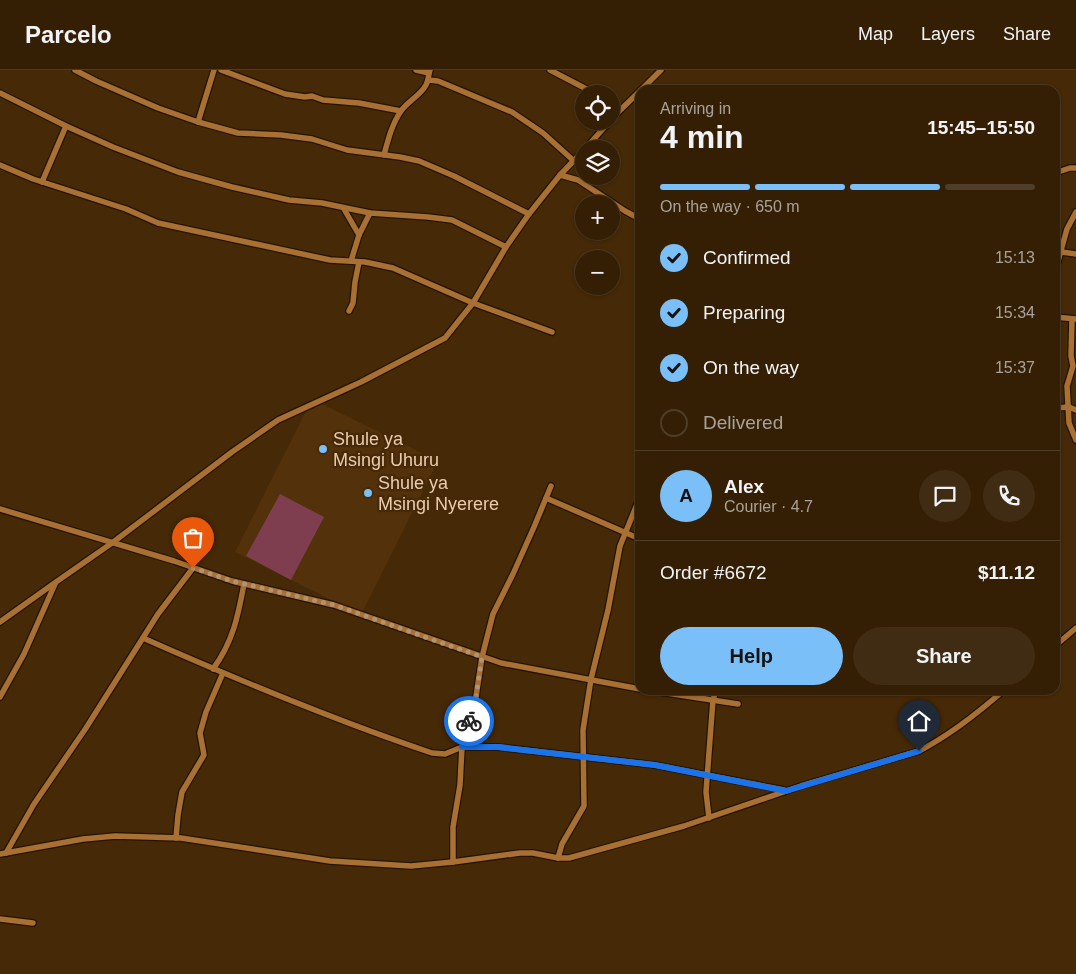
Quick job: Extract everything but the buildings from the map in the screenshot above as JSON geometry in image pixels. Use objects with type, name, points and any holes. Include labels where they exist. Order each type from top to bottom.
[{"type":"street","points":[[75,70],[158,108],[238,133],[312,139],[346,150],[419,161],[454,176],[530,214]]},
{"type":"street","points":[[198,122],[214,70]]},
{"type":"street","points":[[220,70],[286,94],[305,97],[312,96],[323,100],[359,103],[401,111]]},
{"type":"street","points":[[384,155],[390,132],[401,111],[412,101],[428,80],[430,71],[416,70]]},
{"type":"street","points":[[550,70],[579,85]]},
{"type":"street","points":[[645,85],[661,70]]},
{"type":"street","points":[[0,622],[112,543],[232,452],[278,420],[361,382],[445,338],[472,303],[506,247],[530,214],[560,175],[574,161],[543,133],[512,112],[438,80],[428,80]]},
{"type":"street","points":[[0,93],[66,126],[178,172],[289,200],[322,203],[370,213],[452,220],[506,247]]},
{"type":"street","points":[[620,110],[635,95]]},
{"type":"street","points":[[42,182],[66,126]]},
{"type":"street","points":[[592,140],[601,130]]},
{"type":"street","points":[[0,165],[42,182],[126,209],[158,222],[330,260],[359,262],[393,268],[472,303],[552,332]]},
{"type":"street","points":[[1060,171],[1076,168]]},
{"type":"street","points":[[560,175],[578,180],[635,217]]},
{"type":"street","points":[[344,209],[359,235]]},
{"type":"street","points":[[1060,246],[1076,212]]},
{"type":"street","points":[[351,261],[359,235],[370,213]]},
{"type":"street","points":[[1060,251],[1076,254]]},
{"type":"street","points":[[349,310],[354,303],[355,282],[359,262]]},
{"type":"street","points":[[1060,318],[1074,319],[1071,356],[1073,366],[1067,386],[1069,422],[1076,440]]},
{"type":"street","points":[[1060,408],[1069,407],[1076,410]]},
{"type":"street","points":[[453,862],[453,827],[460,785],[462,747],[469,717],[475,703],[482,657],[493,614],[551,486]]},
{"type":"street","points":[[546,498],[635,536]]},
{"type":"street","points":[[0,509],[232,581],[334,605],[501,663],[635,688]]},
{"type":"street","points":[[558,858],[562,844],[584,806],[583,730],[591,680],[608,610],[620,546],[635,510]]},
{"type":"street","points":[[3,854],[158,614],[193,568]]},
{"type":"street","points":[[0,697],[24,654],[56,582]]},
{"type":"street","points":[[214,669],[230,642],[244,584]]},
{"type":"street","points":[[1060,642],[1076,628]]},
{"type":"street","points":[[143,638],[223,674],[336,719],[432,753],[444,754],[462,747],[498,747],[655,765],[786,791]]},
{"type":"street","points":[[176,838],[182,792],[204,755],[200,733],[206,712],[223,674]]},
{"type":"street","points":[[680,695],[738,704]]},
{"type":"street","points":[[709,818],[706,792],[714,695]]},
{"type":"street","points":[[3,854],[83,839],[115,836],[176,838],[330,861],[411,866],[520,853],[569,858],[684,826],[786,791],[919,751],[935,743],[979,712],[998,695]]},
{"type":"street","points":[[0,919],[34,922]]},
{"type":"shaded area","points":[[312,399],[438,461],[361,615],[235,552]]},
{"type":"shaded area","points":[[280,494],[324,517],[291,580],[246,556]]},
{"type":"way so far","points":[[193,568],[232,581],[334,605],[482,657],[475,703],[469,721]]},
{"type":"place","name":"Shule ya Msingi Uhuru","points":[[323,449]]},
{"type":"place","name":"Shule ya Msingi Nyerere","points":[[368,493]]},
{"type":"route","points":[[469,721],[462,747],[498,747],[655,765],[786,791],[919,751]]}]
